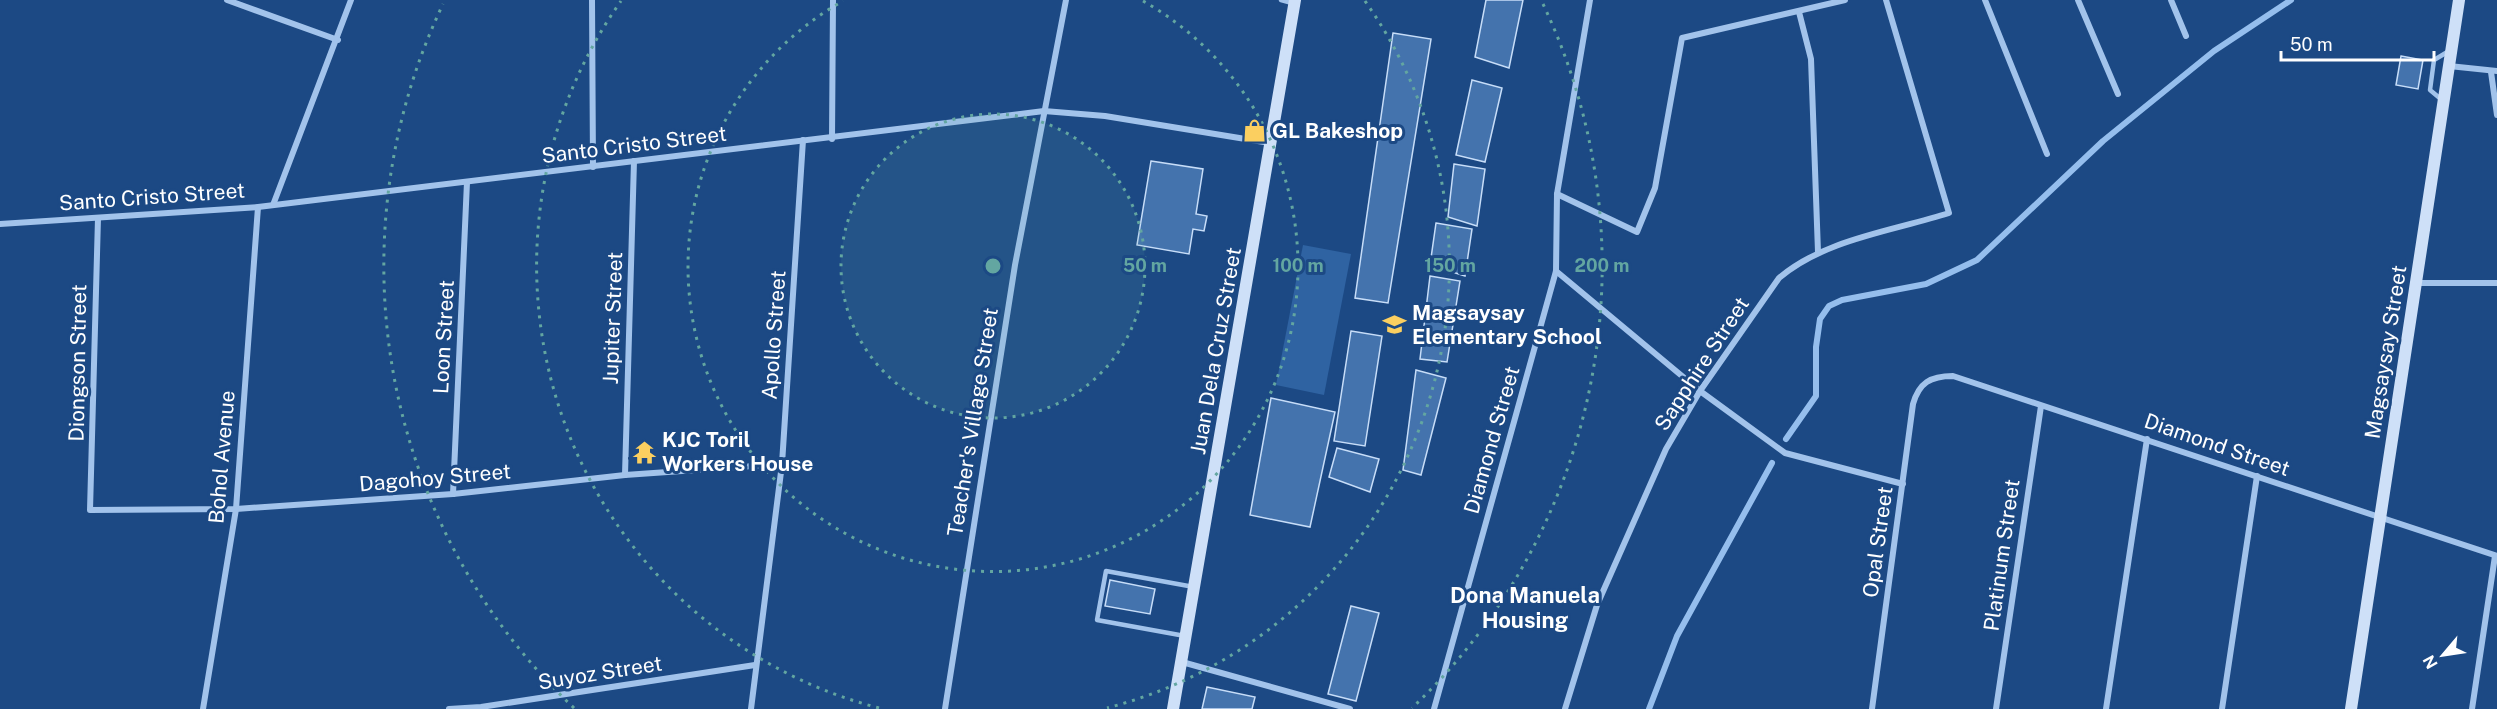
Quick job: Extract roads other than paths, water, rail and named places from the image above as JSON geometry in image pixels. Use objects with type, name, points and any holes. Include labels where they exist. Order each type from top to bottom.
[{"type":"street","points":[[227,0],[338,40]]},
{"type":"street","points":[[273,205],[338,40],[351,0]]},
{"type":"street","points":[[592,0],[593,167]]},
{"type":"street","points":[[832,138],[833,0]]},
{"type":"street","name":"Teacher's Village Street","points":[[945,709],[1000,355],[1066,0]]},
{"type":"street","name":"Diamond Street","points":[[1434,709],[1556,271],[1557,194],[1590,0]]},
{"type":"street","points":[[1557,194],[1637,232],[1655,188],[1682,38],[1845,0]]},
{"type":"street","name":"Sapphire Street","points":[[1565,709],[1597,605],[1666,449],[1700,391],[1779,278],[1796,263],[1818,252],[1949,213],[1886,0]]},
{"type":"street","points":[[1985,0],[2047,154]]},
{"type":"street","points":[[2078,0],[2118,94]]},
{"type":"street","points":[[2171,0],[2186,36]]},
{"type":"street","name":"Magsaysay Street","points":[[2351,709],[2459,0]]},
{"type":"street","name":"Juan Dela Cruz Street","points":[[1173,709],[1196,588],[1295,2]]},
{"type":"street","points":[[1799,12],[1811,58],[1818,252]]},
{"type":"street","points":[[2449,66],[2494,72],[2497,115]]},
{"type":"street","name":"Santo Cristo Street","points":[[0,224],[258,207],[1044,111],[1105,116],[1270,143]]},
{"type":"street","name":"Apollo Street","points":[[751,709],[782,464],[803,140]]},
{"type":"street","name":"Jupiter Street","points":[[625,476],[634,162]]},
{"type":"street","name":"Loon Street","points":[[453,494],[467,182]]},
{"type":"street","name":"Bohol Avenue","points":[[203,709],[236,509],[258,207]]},
{"type":"street","name":"Diongson Street","points":[[90,510],[98,218]]},
{"type":"street","points":[[1556,271],[1700,391],[1785,453],[1903,484]]},
{"type":"street","points":[[2417,282],[2495,285]]},
{"type":"street","name":"Diamond Street","points":[[1925,382],[1937,376],[1953,376],[2147,438],[2496,556]]},
{"type":"street","name":"Opal Street","points":[[1872,709],[1913,404],[1917,390],[1925,382]]},
{"type":"street","name":"Platinum Street","points":[[1996,709],[2041,406]]},
{"type":"street","points":[[2106,709],[2147,438]]},
{"type":"street","name":"Dagohoy Street","points":[[90,510],[236,509],[453,494],[625,476],[782,464]]},
{"type":"street","points":[[2222,709],[2257,476]]},
{"type":"street","points":[[2472,709],[2496,556]]},
{"type":"street","points":[[1182,662],[1350,709]]},
{"type":"street","name":"Suyoz Street","points":[[449,709],[492,706],[755,665]]},
{"type":"lane","points":[[1281,0],[1295,2]]},
{"type":"lane","points":[[2444,102],[2430,90],[2434,60],[2451,50]]},
{"type":"lane","points":[[1187,637],[1097,620],[1106,571],[1196,588]]},
{"type":"waterway","points":[[1786,439],[1816,396],[1816,347],[1820,319],[1829,306],[1842,300],[1926,284],[1977,260],[2103,141],[2214,51],[2291,0]]},
{"type":"waterway","points":[[1649,709],[1677,636],[1772,463]]},
{"type":"place","name":"GL Bakeshop","points":[[1254,131]]},
{"type":"place","name":"Magsaysay Elementary School","points":[[1394,325]]},
{"type":"place","name":"KJC Toril Workers House","points":[[644,452]]},
{"type":"district","name":"Dona Manuela Housing","points":[[1525,608]]}]
